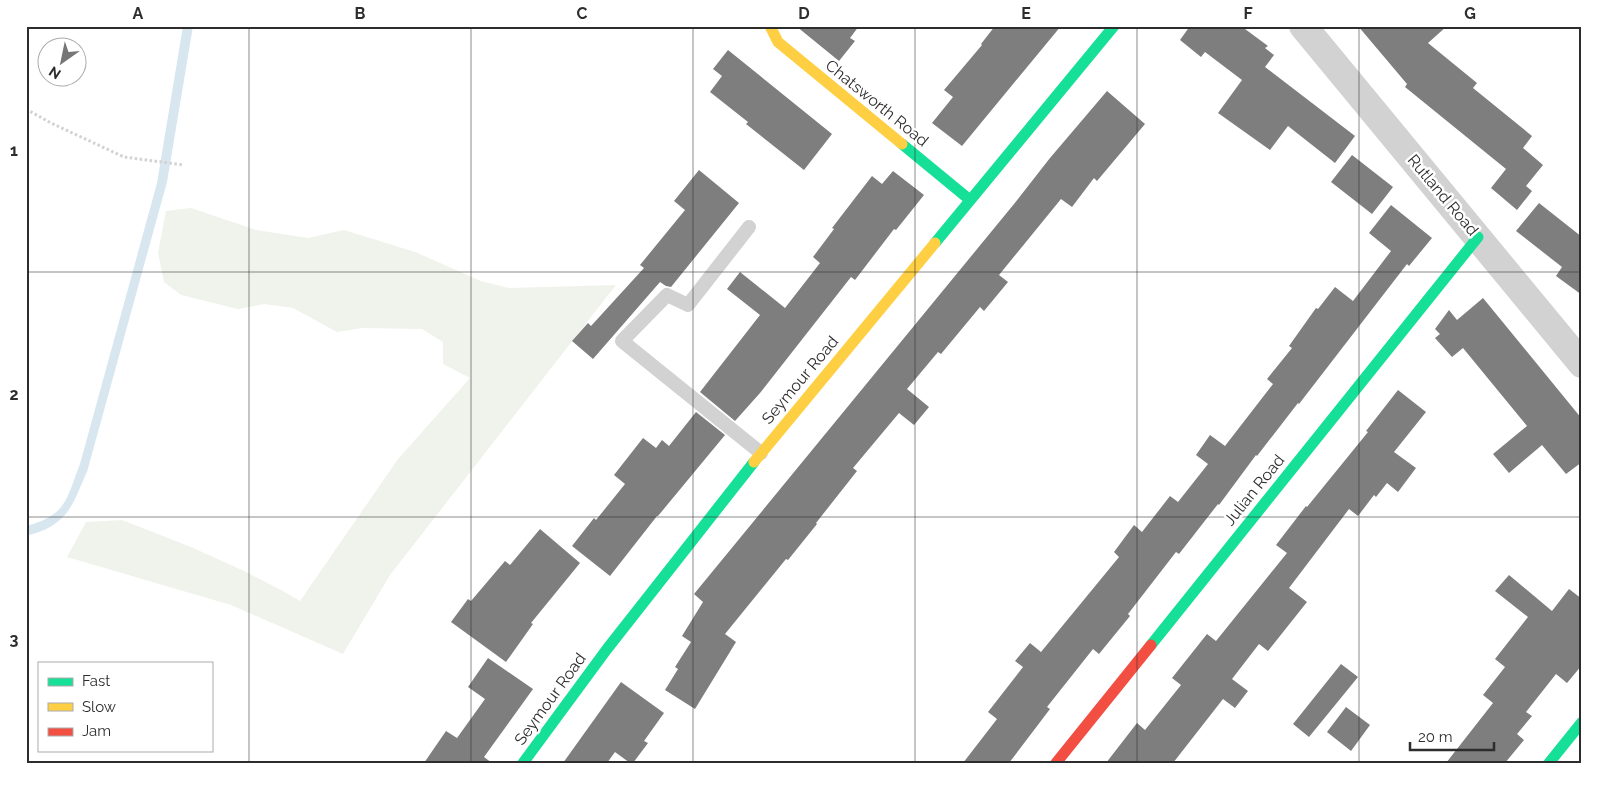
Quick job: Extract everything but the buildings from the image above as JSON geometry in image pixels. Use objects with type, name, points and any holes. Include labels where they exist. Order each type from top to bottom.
[{"type":"street","name":"Chatsworth Road","points":[[770,26],[778,42],[970,200]]},
{"type":"street","name":"Seymour Road","points":[[523,763],[607,649],[761,453],[1114,26]]},
{"type":"street","name":"Rutland Road","points":[[1303,26],[1582,364]]},
{"type":"street","name":"Julian Road","points":[[1056,763],[1478,237]]},
{"type":"street","points":[[1549,763],[1582,722]]},
{"type":"lane","points":[[749,227],[688,305],[666,294],[622,341],[761,453]]},
{"type":"path","points":[[26,110],[124,157],[184,165]]},
{"type":"shaded area","points":[[183,26],[193,26],[167,182],[87,472],[72,504],[62,518],[45,530],[26,535],[26,526],[50,517],[63,504],[68,497],[80,464],[157,183]]},
{"type":"shaded area","points":[[191,208],[256,230],[308,238],[344,230],[415,252],[481,281],[509,288],[616,285],[390,575],[343,654],[231,605],[67,557],[86,522],[122,520],[191,547],[244,571],[300,601],[398,459],[470,378],[443,364],[443,342],[422,329],[362,328],[337,332],[293,308],[264,304],[238,309],[181,295],[164,282],[158,253],[166,211]]},
{"type":"traffic: fast","points":[[935,243],[1114,26]]},
{"type":"traffic: fast","points":[[902,144],[970,200]]},
{"type":"traffic: fast","points":[[1151,645],[1478,237]]},
{"type":"traffic: fast","points":[[523,763],[607,649],[754,462]]},
{"type":"traffic: fast","points":[[1549,763],[1582,722]]},
{"type":"traffic: slow","points":[[770,26],[778,42],[902,144]]},
{"type":"traffic: slow","points":[[754,462],[935,243]]},
{"type":"traffic: jam","points":[[1056,763],[1151,645]]}]
